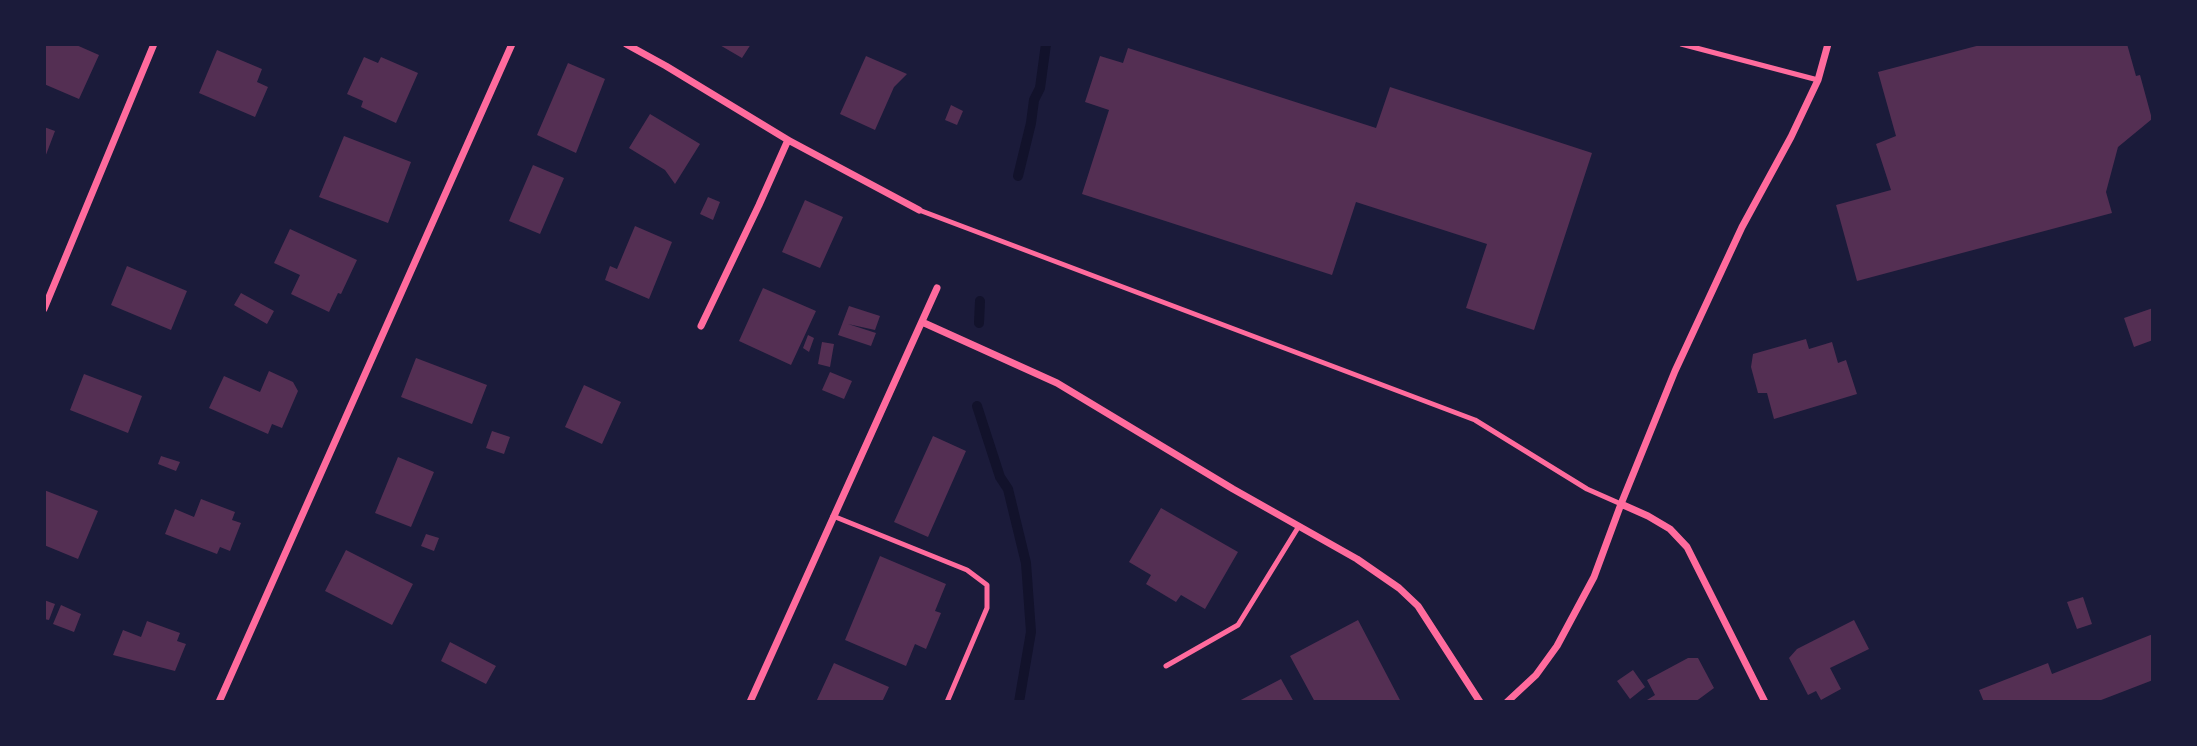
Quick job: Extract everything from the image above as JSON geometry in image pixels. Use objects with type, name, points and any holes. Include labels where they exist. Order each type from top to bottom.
[{"type":"street","points":[[44,309],[154,44]]},
{"type":"street","points":[[219,702],[513,44]]},
{"type":"street","points":[[626,44],[788,140],[919,210]]},
{"type":"street","points":[[1507,702],[1536,675],[1557,646],[1594,577],[1675,371],[1742,227],[1791,137],[1818,80],[1828,44]]},
{"type":"street","points":[[701,326],[788,140]]},
{"type":"street","points":[[750,702],[937,288]]},
{"type":"street","points":[[922,323],[1057,383],[1357,559],[1399,588],[1418,606],[1480,702]]},
{"type":"street","points":[[1621,504],[1670,529],[1687,547],[1765,702]]},
{"type":"lane","points":[[1681,44],[1818,80]]},
{"type":"lane","points":[[919,210],[1475,420],[1587,489],[1621,504]]},
{"type":"lane","points":[[833,516],[967,569],[987,585],[987,608],[947,702]]},
{"type":"lane","points":[[1166,666],[1238,625],[1298,526]]},
{"type":"building","points":[[44,44],[74,44],[99,55],[79,99],[44,84]]},
{"type":"building","points":[[718,44],[751,44],[742,58]]},
{"type":"building","points":[[1984,44],[2127,44],[2136,76],[2140,75],[2152,119],[2118,147],[2106,192],[2112,213],[1857,281],[1836,205],[1891,190],[1876,144],[1896,136],[1878,72]]},
{"type":"building","points":[[1128,48],[1376,128],[1390,87],[1592,153],[1534,330],[1466,308],[1487,244],[1356,202],[1332,275],[1082,194],[1109,110],[1085,102],[1100,56],[1123,63]]},
{"type":"building","points":[[217,50],[262,69],[257,82],[268,87],[255,117],[199,93]]},
{"type":"building","points":[[866,56],[907,74],[894,87],[875,130],[840,114]]},
{"type":"building","points":[[364,57],[378,63],[381,57],[418,73],[396,123],[361,107],[363,101],[347,94]]},
{"type":"building","points":[[568,63],[605,79],[576,153],[537,135]]},
{"type":"building","points":[[951,105],[963,111],[957,125],[945,120]]},
{"type":"building","points":[[650,114],[700,144],[675,184],[665,170],[629,148]]},
{"type":"building","points":[[44,127],[55,131],[44,160]]},
{"type":"building","points":[[344,136],[411,162],[388,223],[319,197]]},
{"type":"building","points":[[533,165],[564,178],[540,234],[509,221]]},
{"type":"building","points":[[708,197],[720,202],[713,220],[700,214]]},
{"type":"building","points":[[805,200],[843,217],[820,268],[782,252]]},
{"type":"building","points":[[635,226],[672,242],[649,299],[605,280],[610,266],[617,269]]},
{"type":"building","points":[[290,229],[357,260],[329,312],[291,294],[300,275],[274,263]]},
{"type":"building","points":[[127,266],[187,291],[171,330],[111,305]]},
{"type":"building","points":[[763,288],[816,311],[791,365],[739,341]]},
{"type":"building","points":[[241,293],[274,311],[267,324],[234,305]]},
{"type":"building","points":[[849,306],[880,316],[875,330],[848,324],[876,333],[871,346],[838,335]]},
{"type":"building","points":[[2153,308],[2153,340],[2134,347],[2124,318]]},
{"type":"building","points":[[808,335],[814,338],[809,352],[803,348]]},
{"type":"building","points":[[1806,339],[1809,349],[1832,342],[1838,363],[1846,360],[1857,394],[1774,419],[1767,393],[1758,393],[1751,367],[1753,354]]},
{"type":"building","points":[[822,342],[834,344],[830,367],[818,364]]},
{"type":"building","points":[[416,358],[487,385],[472,424],[401,397]]},
{"type":"building","points":[[269,371],[293,382],[298,391],[282,428],[272,424],[268,434],[209,408],[224,376],[260,392]]},
{"type":"building","points":[[830,372],[852,381],[844,399],[822,390]]},
{"type":"building","points":[[84,374],[142,396],[128,433],[70,410]]},
{"type":"building","points":[[584,385],[621,402],[602,444],[565,427]]},
{"type":"building","points":[[492,431],[510,437],[504,454],[486,448]]},
{"type":"building","points":[[933,436],[966,451],[928,537],[894,522]]},
{"type":"building","points":[[161,456],[180,462],[176,471],[158,464]]},
{"type":"building","points":[[398,457],[434,472],[411,527],[375,513]]},
{"type":"building","points":[[44,490],[98,511],[78,559],[44,545]]},
{"type":"building","points":[[201,499],[235,512],[232,520],[241,523],[230,551],[220,547],[217,554],[165,534],[175,509],[194,517]]},
{"type":"building","points":[[1161,508],[1238,552],[1205,609],[1181,595],[1176,602],[1146,584],[1151,575],[1129,562]]},
{"type":"building","points":[[426,534],[439,538],[434,551],[421,546]]},
{"type":"building","points":[[346,550],[413,584],[392,625],[325,591]]},
{"type":"building","points":[[880,556],[946,584],[935,611],[941,613],[926,649],[915,644],[906,666],[845,640]]},
{"type":"building","points":[[2083,597],[2092,624],[2077,629],[2067,602]]},
{"type":"building","points":[[44,600],[55,604],[49,620],[44,619]]},
{"type":"building","points":[[61,605],[81,614],[74,632],[53,624]]},
{"type":"building","points":[[1358,620],[1401,702],[1315,702],[1290,656]]},
{"type":"building","points":[[1854,620],[1869,649],[1830,668],[1841,689],[1821,700],[1816,691],[1808,695],[1789,658],[1797,649]]},
{"type":"building","points":[[147,621],[180,633],[177,641],[186,644],[175,671],[113,655],[123,630],[141,637]]},
{"type":"building","points":[[2153,634],[2153,680],[2096,702],[1984,702],[1979,690],[2048,663],[2052,674]]},
{"type":"building","points":[[450,642],[496,666],[486,684],[441,661]]},
{"type":"building","points":[[1688,658],[1698,658],[1714,688],[1695,702],[1648,702],[1647,700],[1655,695],[1647,680]]},
{"type":"building","points":[[834,663],[889,687],[882,702],[816,702]]},
{"type":"building","points":[[1633,670],[1645,687],[1630,699],[1617,681]]},
{"type":"building","points":[[1281,679],[1294,702],[1237,702]]},
{"type":"waterway","points":[[1018,176],[1034,100],[1040,88],[1046,44]]},
{"type":"waterway","points":[[979,323],[980,301]]},
{"type":"waterway","points":[[977,406],[1000,477],[1008,489],[1026,563],[1031,632],[1019,702]]}]
